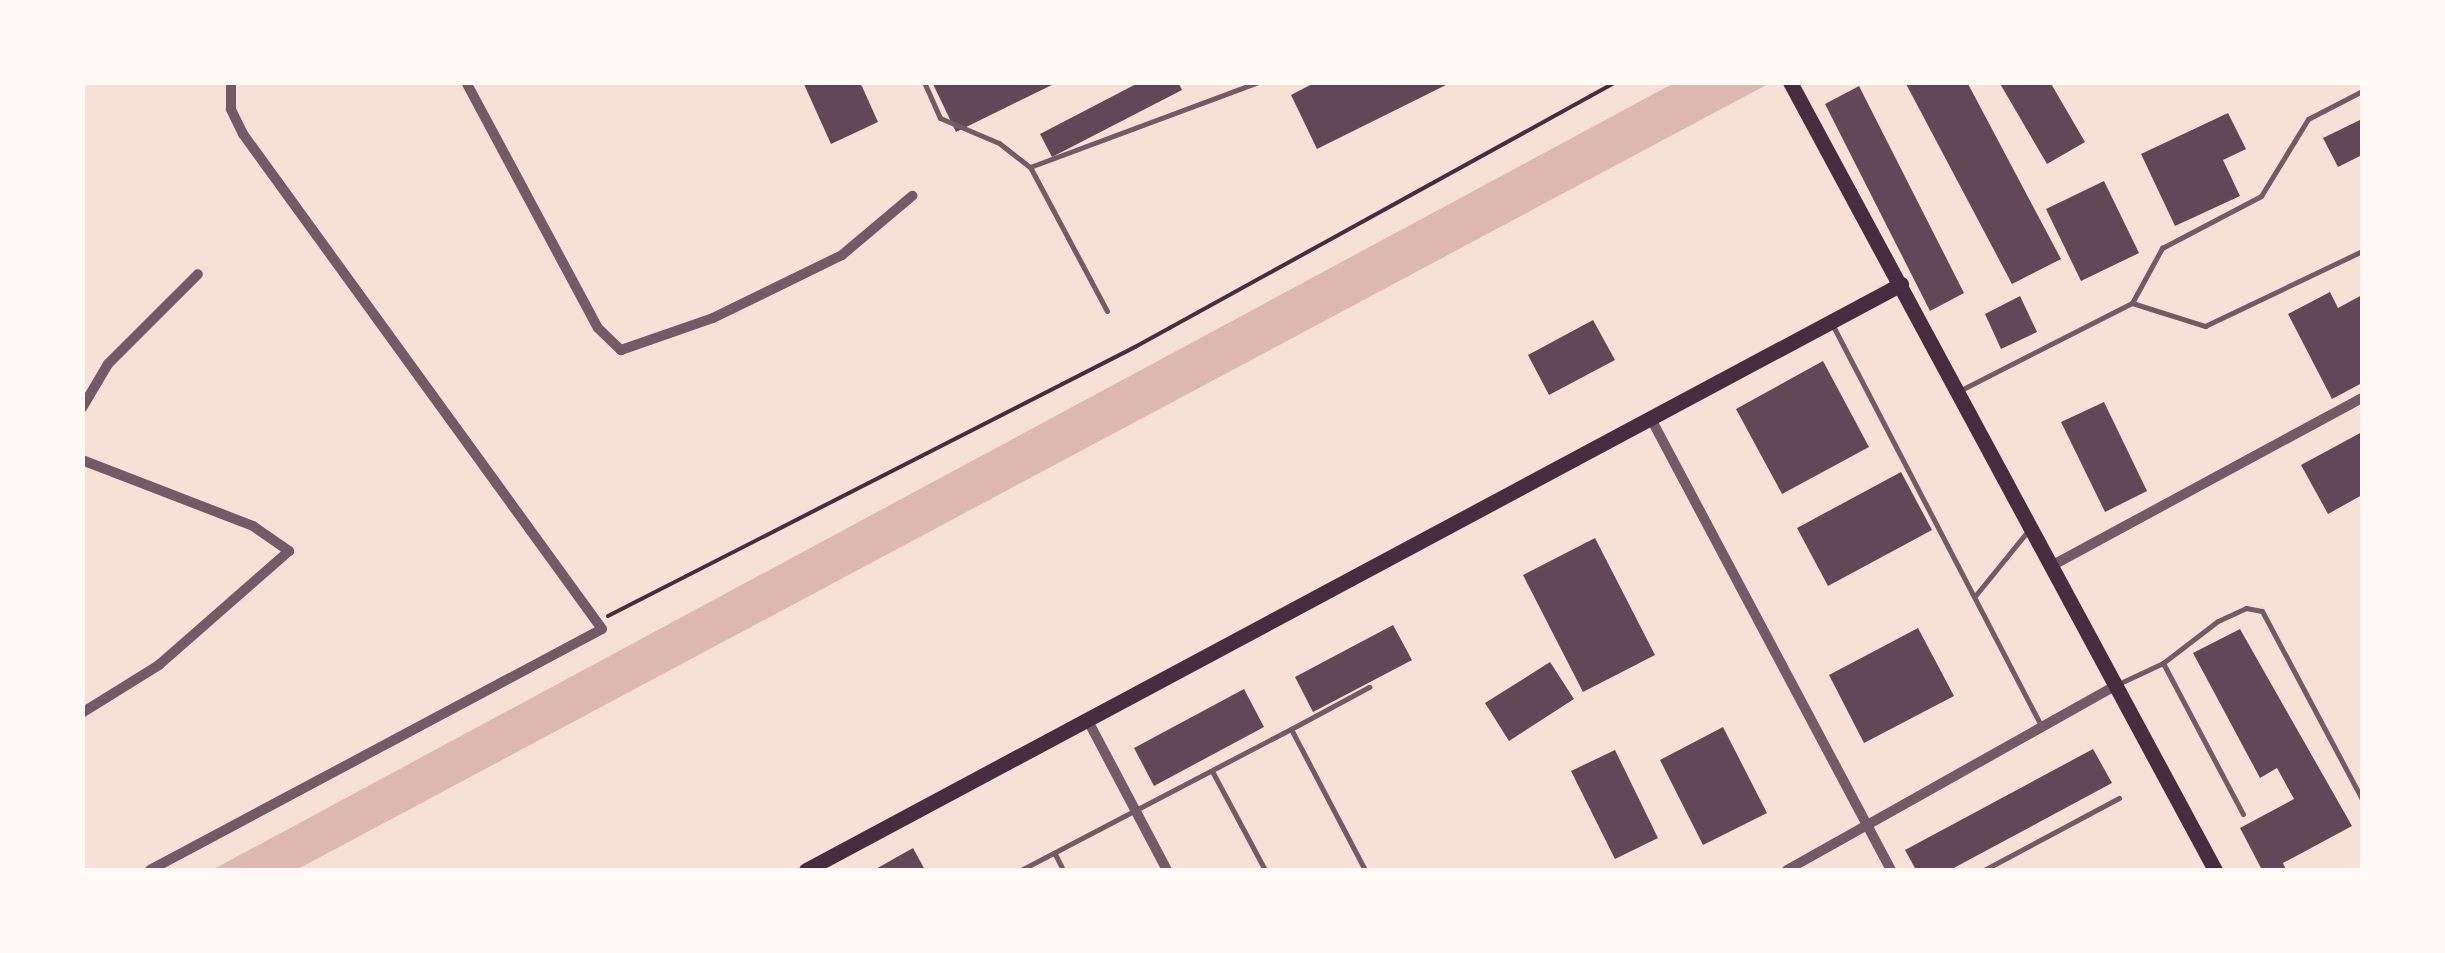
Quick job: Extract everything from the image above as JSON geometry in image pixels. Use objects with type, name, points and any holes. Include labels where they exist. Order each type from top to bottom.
[{"type":"main road","points":[[1791,85],[1960,390],[2215,870]]},
{"type":"main road","points":[[811,869],[1901,284]]},
{"type":"street","points":[[150,870],[602,629],[396,353],[243,134],[231,109],[231,82]]},
{"type":"street","points":[[466,82],[598,328],[621,350],[713,318],[842,255],[912,196]]},
{"type":"street","points":[[82,408],[108,364],[198,274]]},
{"type":"street","points":[[2053,565],[2362,398]]},
{"type":"street","points":[[1650,417],[1891,870]]},
{"type":"street","points":[[82,460],[253,526],[289,551],[159,665],[82,713]]},
{"type":"street","points":[[1788,870],[2116,685]]},
{"type":"street","points":[[1087,719],[1167,870]]},
{"type":"lane","points":[[924,82],[940,118],[998,143],[1030,167],[1107,311]]},
{"type":"lane","points":[[1030,167],[1259,82]]},
{"type":"lane","points":[[1960,390],[2132,303],[2162,248],[2261,196],[2308,119],[2362,91]]},
{"type":"lane","points":[[2132,303],[2205,326],[2362,251]]},
{"type":"lane","points":[[1831,322],[2042,726]]},
{"type":"lane","points":[[1975,596],[2032,526]]},
{"type":"lane","points":[[2116,685],[2164,663],[2218,621],[2246,608],[2262,611],[2362,799]]},
{"type":"lane","points":[[2164,663],[2243,814]]},
{"type":"lane","points":[[1021,870],[1368,687]]},
{"type":"lane","points":[[1290,729],[1365,870]]},
{"type":"lane","points":[[1212,771],[1265,870]]},
{"type":"lane","points":[[1984,870],[2119,798]]},
{"type":"lane","points":[[1055,854],[1064,870]]},
{"type":"path","points":[[599,620],[674,588],[1136,347],[1616,82]]},
{"type":"shaded area","points":[[1674,83],[1770,83],[296,870],[212,870]]},
{"type":"building","points":[[803,82],[860,82],[878,122],[831,144]]},
{"type":"building","points":[[932,82],[1058,82],[956,132]]},
{"type":"building","points":[[1140,82],[1178,82],[1182,90],[1052,157],[1040,134]]},
{"type":"building","points":[[1316,82],[1452,82],[1317,149],[1291,95]]},
{"type":"building","points":[[1905,82],[1967,82],[2061,259],[2012,284]]},
{"type":"building","points":[[1999,82],[2050,82],[2085,142],[2047,164]]},
{"type":"building","points":[[1859,86],[1964,293],[1930,311],[1825,104]]},
{"type":"building","points":[[2228,113],[2246,149],[2223,160],[2240,196],[2175,226],[2141,154]]},
{"type":"building","points":[[2362,119],[2362,155],[2338,167],[2323,138]]},
{"type":"building","points":[[2104,181],[2139,253],[2081,281],[2046,209]]},
{"type":"building","points":[[2330,292],[2338,308],[2362,295],[2362,383],[2332,399],[2288,314]]},
{"type":"building","points":[[2020,296],[2037,332],[2001,349],[1985,314]]},
{"type":"building","points":[[1593,320],[1615,360],[1549,395],[1528,355]]},
{"type":"building","points":[[1823,361],[1869,447],[1782,494],[1736,409]]},
{"type":"building","points":[[2104,402],[2147,491],[2105,512],[2061,422]]},
{"type":"building","points":[[2362,432],[2362,495],[2328,514],[2301,465]]},
{"type":"building","points":[[1901,472],[1932,530],[1828,586],[1797,528]]},
{"type":"building","points":[[1595,538],[1655,655],[1583,692],[1523,575]]},
{"type":"building","points":[[1393,625],[1412,660],[1313,712],[1295,677]]},
{"type":"building","points":[[1918,628],[1954,696],[1864,743],[1829,675]]},
{"type":"building","points":[[2240,629],[2352,826],[2283,863],[2286,870],[2262,870],[2240,828],[2294,799],[2277,768],[2260,778],[2193,653]]},
{"type":"building","points":[[1550,662],[1574,699],[1509,741],[1485,703]]},
{"type":"building","points":[[1244,689],[1264,727],[1154,786],[1134,748]]},
{"type":"building","points":[[1723,727],[1767,813],[1703,845],[1660,760]]},
{"type":"building","points":[[2093,749],[2112,783],[1950,870],[1916,870],[1905,850]]},
{"type":"building","points":[[1615,750],[1658,838],[1615,859],[1571,771]]},
{"type":"building","points":[[913,848],[925,870],[874,870]]}]
